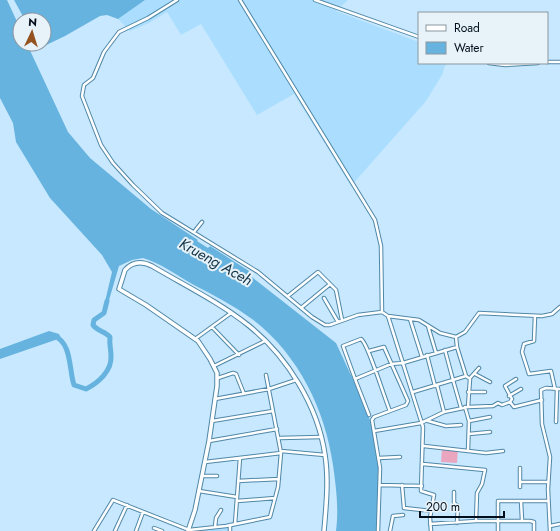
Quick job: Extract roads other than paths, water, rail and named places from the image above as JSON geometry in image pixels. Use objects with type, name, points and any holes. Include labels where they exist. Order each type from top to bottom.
[{"type":"street","points":[[178,0],[148,18],[119,32],[104,52],[93,78],[84,85],[82,94],[101,146],[113,163],[140,193],[162,213],[258,272],[301,308],[325,325],[330,325],[354,316],[382,312],[388,316],[410,318],[422,322],[440,333],[456,337],[466,332],[479,314],[534,319],[549,316],[560,307]]},
{"type":"street","points":[[240,0],[375,220],[379,232],[382,312]]},
{"type":"street","points":[[315,0],[418,37]]},
{"type":"street","points":[[548,62],[560,62]]},
{"type":"street","points":[[494,64],[505,66],[527,64]]},
{"type":"street","points":[[194,232],[202,222]]},
{"type":"street","points":[[189,530],[205,462],[216,399],[218,378],[214,366],[201,345],[195,339],[146,305],[119,289],[125,270],[132,264],[145,263],[231,313],[265,341],[283,361],[296,380],[316,421],[321,437],[325,455],[326,496],[324,531]]},
{"type":"street","points":[[288,296],[317,272],[336,290],[342,320]]},
{"type":"street","points":[[301,308],[330,285]]},
{"type":"street","points":[[324,298],[338,322]]},
{"type":"street","points":[[195,339],[231,313]]},
{"type":"street","points":[[388,316],[413,392],[421,423],[424,427],[422,492],[434,495],[431,510],[431,531]]},
{"type":"street","points":[[410,318],[422,357]]},
{"type":"street","points":[[534,319],[534,341],[524,344],[522,352],[529,374],[551,371],[557,389],[556,422]]},
{"type":"street","points":[[428,326],[436,353]]},
{"type":"street","points":[[212,327],[239,355]]},
{"type":"street","points":[[456,337],[457,347],[466,376]]},
{"type":"street","points":[[369,415],[342,347],[361,339],[369,350],[390,411]]},
{"type":"street","points":[[214,366],[265,341]]},
{"type":"street","points":[[369,350],[384,346],[408,401],[406,405],[373,418],[379,458],[380,485],[378,531]]},
{"type":"street","points":[[355,379],[392,364],[403,363],[457,347]]},
{"type":"street","points":[[445,350],[461,408]]},
{"type":"street","points":[[427,355],[444,412]]},
{"type":"street","points":[[468,450],[469,434],[466,407],[468,392],[470,378],[479,368]]},
{"type":"street","points":[[218,378],[233,373],[236,374],[244,394]]},
{"type":"street","points":[[475,374],[490,382]]},
{"type":"street","points":[[94,531],[111,501],[117,501],[189,530],[230,525],[270,517],[279,479],[281,452],[280,438],[266,375]]},
{"type":"street","points":[[413,392],[466,376],[470,378]]},
{"type":"street","points":[[516,379],[505,386],[512,399],[510,402],[514,407],[542,400]]},
{"type":"street","points":[[216,399],[269,389],[296,380]]},
{"type":"street","points":[[510,396],[521,389]]},
{"type":"street","points":[[550,531],[548,482],[550,456],[542,424],[542,389],[557,389]]},
{"type":"street","points":[[468,392],[485,392]]},
{"type":"street","points":[[374,431],[421,423],[444,412],[461,408],[493,406],[498,403],[502,405],[510,402]]},
{"type":"street","points":[[212,421],[273,411]]},
{"type":"street","points":[[468,421],[490,418]]},
{"type":"street","points":[[427,420],[446,426],[461,425]]},
{"type":"street","points":[[209,441],[277,428]]},
{"type":"street","points":[[469,434],[490,432]]},
{"type":"street","points":[[280,438],[321,437]]},
{"type":"street","points":[[424,446],[492,453],[503,451]]},
{"type":"street","points":[[205,462],[281,452],[325,455]]},
{"type":"street","points":[[379,458],[400,457]]},
{"type":"street","points":[[235,524],[240,458]]},
{"type":"street","points":[[423,464],[485,470],[482,484],[477,493],[476,521]]},
{"type":"street","points":[[520,468],[520,487]]},
{"type":"street","points":[[202,476],[217,476]]},
{"type":"street","points":[[238,481],[279,479]]},
{"type":"street","points":[[520,482],[548,482]]},
{"type":"street","points":[[380,485],[422,486]]},
{"type":"street","points":[[402,485],[404,508],[431,510]]},
{"type":"street","points":[[199,491],[237,497]]},
{"type":"street","points":[[454,492],[454,503],[458,506],[457,524]]},
{"type":"street","points":[[237,501],[275,498]]},
{"type":"street","points":[[498,531],[498,501],[548,501]]},
{"type":"street","points":[[521,501],[522,520]]},
{"type":"street","points":[[115,531],[127,505]]},
{"type":"street","points":[[215,527],[216,518],[221,510]]},
{"type":"street","points":[[136,531],[143,512]]},
{"type":"street","points":[[390,531],[393,516],[402,515]]},
{"type":"street","points":[[430,524],[522,520],[534,522],[534,531]]},
{"type":"street","points":[[550,526],[560,524]]},
{"type":"street","points":[[230,525],[230,531]]},
{"type":"street","points":[[154,528],[162,531]]},
{"type":"water","name":"Krueng Aceh","points":[[0,0],[7,0],[13,12],[12,52],[31,52],[68,132],[90,158],[151,209],[208,248],[210,246],[249,271],[248,274],[336,343],[356,386],[359,387],[377,446],[379,483],[376,531],[336,531],[337,506],[333,465],[329,444],[316,403],[296,366],[283,349],[252,319],[224,301],[162,266],[143,258],[132,260],[119,266],[107,307],[104,306],[112,272],[102,255],[50,198],[16,142],[13,123],[0,98]]},
{"type":"water","points":[[14,0],[145,0],[118,19],[107,15],[100,16],[52,42],[52,12],[21,12]]},
{"type":"water","points":[[49,331],[59,334],[61,338],[0,359],[0,349]]},
{"type":"waterway","points":[[54,336],[60,339],[67,350],[74,385],[86,389],[91,386],[103,376],[111,361],[110,337],[93,325],[94,320],[104,313],[107,301]]}]
